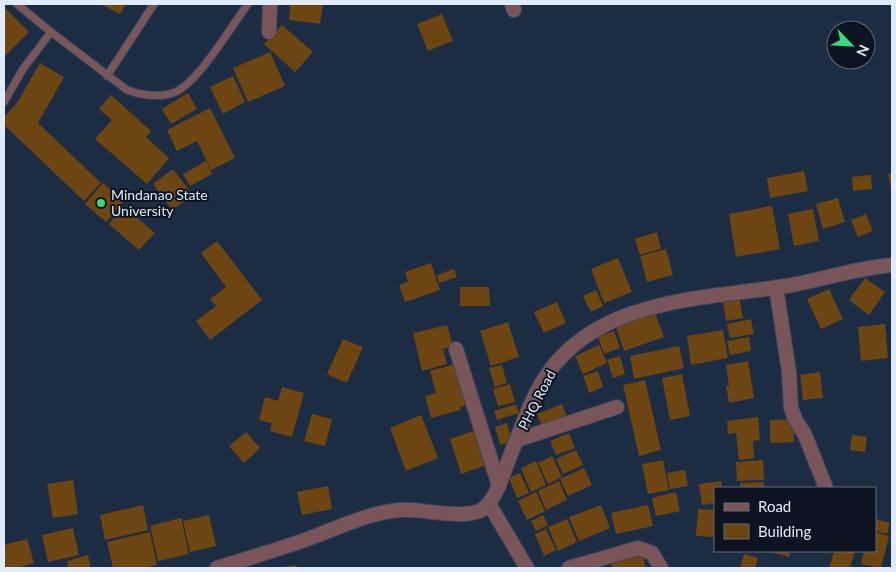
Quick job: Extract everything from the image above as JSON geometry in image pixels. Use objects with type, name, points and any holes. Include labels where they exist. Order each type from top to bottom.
[{"type":"street","points":[[269,32],[270,4]]},
{"type":"street","name":"PHQ Road","points":[[489,504],[499,486],[517,440],[546,376],[564,355],[584,337],[611,322],[656,305],[699,297],[776,287],[892,265]]},
{"type":"street","points":[[776,287],[789,372],[791,408],[795,419],[805,435],[826,487]]},
{"type":"street","points":[[456,349],[499,486]]},
{"type":"street","points":[[517,440],[617,407]]},
{"type":"street","points":[[217,568],[304,540],[361,518],[382,513],[402,510],[461,515],[472,514],[489,504],[527,568]]},
{"type":"street","points":[[569,568],[638,548],[652,553],[661,568]]},
{"type":"lane","points":[[17,4],[107,76],[136,94],[166,94],[182,88],[204,65],[248,4]]},
{"type":"lane","points":[[107,76],[154,4]]},
{"type":"lane","points":[[4,102],[23,69],[51,32]]},
{"type":"building","points":[[100,4],[126,4],[120,14]]},
{"type":"building","points":[[290,4],[323,4],[320,24],[289,20]]},
{"type":"building","points":[[4,7],[29,32],[5,56],[4,54]]},
{"type":"building","points":[[442,14],[453,41],[428,51],[417,24]]},
{"type":"building","points":[[282,25],[313,52],[295,72],[264,44]]},
{"type":"building","points":[[270,52],[285,86],[248,102],[233,68]]},
{"type":"building","points":[[40,63],[64,77],[38,123],[101,183],[84,201],[4,125],[4,117],[17,103]]},
{"type":"building","points":[[233,76],[245,102],[223,114],[210,87]]},
{"type":"building","points":[[188,93],[197,109],[171,124],[162,109]]},
{"type":"building","points":[[111,95],[151,131],[146,137],[169,158],[147,184],[95,139],[112,120],[99,109]]},
{"type":"building","points":[[210,108],[235,158],[211,170],[197,141],[177,151],[167,130]]},
{"type":"building","points":[[206,161],[212,174],[190,186],[183,174]]},
{"type":"building","points":[[173,169],[193,195],[172,210],[153,184]]},
{"type":"building","points":[[804,171],[808,191],[770,198],[767,178]]},
{"type":"building","points":[[892,173],[892,188],[891,188],[888,174]]},
{"type":"building","points":[[871,175],[872,189],[853,191],[852,177]]},
{"type":"building","points":[[103,183],[124,201],[106,222],[85,204]]},
{"type":"building","points":[[838,198],[845,222],[823,229],[816,204]]},
{"type":"building","points":[[772,206],[780,249],[736,257],[729,214]]},
{"type":"building","points":[[124,207],[155,233],[139,250],[109,224]]},
{"type":"building","points":[[813,209],[819,241],[794,246],[788,214]]},
{"type":"building","points":[[866,214],[873,231],[858,237],[851,220]]},
{"type":"building","points":[[657,232],[661,249],[640,255],[635,239]]},
{"type":"building","points":[[217,241],[262,300],[210,340],[196,321],[216,306],[210,299],[226,287],[201,253]]},
{"type":"building","points":[[666,249],[673,275],[647,282],[640,256]]},
{"type":"building","points":[[618,258],[632,292],[604,303],[591,269]]},
{"type":"building","points":[[431,263],[440,290],[405,302],[399,285],[408,282],[405,272]]},
{"type":"building","points":[[454,269],[457,277],[439,283],[437,275]]},
{"type":"building","points":[[865,278],[885,292],[869,315],[849,300]]},
{"type":"building","points":[[460,287],[489,287],[490,306],[460,306]]},
{"type":"building","points":[[829,289],[843,319],[821,329],[807,299]]},
{"type":"building","points":[[596,290],[603,306],[591,312],[583,296]]},
{"type":"building","points":[[738,293],[743,318],[726,321],[722,296]]},
{"type":"building","points":[[557,302],[566,323],[544,333],[534,312]]},
{"type":"building","points":[[655,313],[664,337],[624,351],[616,327]]},
{"type":"building","points":[[751,319],[754,334],[730,338],[727,324]]},
{"type":"building","points":[[508,322],[519,357],[491,366],[480,331]]},
{"type":"building","points":[[885,324],[888,358],[861,361],[858,327]]},
{"type":"building","points":[[447,325],[453,347],[443,349],[447,364],[422,371],[413,333]]},
{"type":"building","points":[[723,330],[728,358],[691,365],[687,336]]},
{"type":"building","points":[[614,331],[620,348],[604,354],[598,337]]},
{"type":"building","points":[[749,337],[751,351],[730,355],[727,341]]},
{"type":"building","points":[[343,339],[363,347],[347,383],[327,374]]},
{"type":"building","points":[[599,345],[607,363],[583,374],[575,356]]},
{"type":"building","points":[[679,346],[684,368],[634,379],[630,356]]},
{"type":"building","points":[[620,356],[625,374],[613,378],[607,360]]},
{"type":"building","points":[[748,361],[754,398],[729,403],[726,386],[729,386],[726,365]]},
{"type":"building","points":[[459,363],[470,404],[460,407],[461,410],[431,418],[425,396],[436,393],[430,371]]},
{"type":"building","points":[[502,365],[507,383],[495,387],[489,368]]},
{"type":"building","points":[[598,371],[603,387],[589,393],[583,376]]},
{"type":"building","points":[[820,372],[823,398],[803,400],[800,375]]},
{"type":"building","points":[[682,374],[690,416],[670,420],[662,378]]},
{"type":"building","points":[[645,380],[661,450],[639,456],[623,385]]},
{"type":"building","points":[[510,384],[515,402],[498,406],[493,389]]},
{"type":"building","points":[[282,387],[304,393],[292,437],[270,431],[272,423],[259,420],[265,397],[278,401]]},
{"type":"building","points":[[516,404],[519,413],[497,420],[494,411]]},
{"type":"building","points":[[562,404],[568,420],[543,429],[537,414]]},
{"type":"building","points":[[312,414],[332,419],[325,446],[304,441]]},
{"type":"building","points":[[421,415],[438,458],[406,471],[390,428]]},
{"type":"building","points":[[758,417],[760,440],[753,441],[754,458],[739,460],[736,433],[728,434],[727,421]]},
{"type":"building","points":[[793,419],[794,442],[770,443],[770,420]]},
{"type":"building","points":[[507,423],[512,442],[500,445],[495,427]]},
{"type":"building","points":[[479,429],[490,464],[461,474],[450,439]]},
{"type":"building","points":[[246,432],[260,448],[244,463],[229,446]]},
{"type":"building","points":[[569,433],[575,448],[556,455],[550,441]]},
{"type":"building","points":[[852,435],[867,437],[865,452],[850,450]]},
{"type":"building","points":[[576,450],[583,465],[563,474],[556,459]]},
{"type":"building","points":[[552,456],[562,477],[548,484],[538,463]]},
{"type":"building","points":[[663,460],[669,490],[648,494],[642,464]]},
{"type":"building","points":[[763,460],[764,480],[737,481],[736,462]]},
{"type":"building","points":[[536,461],[546,485],[531,492],[521,468]]},
{"type":"building","points":[[584,468],[592,485],[568,496],[560,479]]},
{"type":"building","points":[[685,470],[688,486],[670,489],[667,473]]},
{"type":"building","points":[[520,473],[529,493],[517,498],[509,478]]},
{"type":"building","points":[[73,480],[78,514],[53,518],[47,484]]},
{"type":"building","points":[[559,481],[567,500],[546,510],[538,491]]},
{"type":"building","points":[[721,481],[722,487],[714,487],[714,503],[702,505],[699,484]]},
{"type":"building","points":[[764,482],[764,487],[740,487],[740,483]]},
{"type":"building","points":[[328,486],[332,509],[302,515],[297,492]]},
{"type":"building","points":[[536,492],[545,511],[527,520],[518,501]]},
{"type":"building","points":[[676,492],[680,511],[656,516],[652,498]]},
{"type":"building","points":[[143,505],[148,530],[105,540],[100,515]]},
{"type":"building","points":[[601,505],[610,528],[579,541],[569,517]]},
{"type":"building","points":[[648,505],[653,526],[616,534],[611,513]]},
{"type":"building","points":[[698,509],[714,510],[714,537],[696,536]]},
{"type":"building","points":[[209,515],[216,546],[190,552],[183,521]]},
{"type":"building","points":[[543,515],[548,525],[536,531],[531,521]]},
{"type":"building","points":[[181,518],[189,554],[158,561],[150,526]]},
{"type":"building","points":[[567,519],[577,542],[558,551],[548,527]]},
{"type":"building","points":[[876,519],[890,523],[887,534],[876,531]]},
{"type":"building","points":[[73,528],[79,555],[48,562],[42,535]]},
{"type":"building","points":[[546,529],[556,550],[544,556],[535,534]]},
{"type":"building","points":[[150,532],[157,565],[143,568],[113,568],[107,542]]},
{"type":"building","points":[[876,532],[889,536],[881,568],[861,564],[864,552],[876,552]]},
{"type":"building","points":[[27,539],[34,563],[17,568],[4,568],[4,545]]},
{"type":"building","points":[[642,552],[646,568],[612,568],[611,560]]},
{"type":"building","points":[[771,552],[791,552],[789,557]]},
{"type":"building","points":[[834,552],[855,552],[850,568],[829,568]]},
{"type":"building","points":[[744,554],[758,558],[755,568],[740,568]]},
{"type":"building","points":[[88,555],[91,568],[68,568],[67,561]]},
{"type":"building","points":[[296,565],[297,568],[283,568],[283,567]]},
{"type":"place","name":"Mindanao State University","points":[[101,203]]}]
